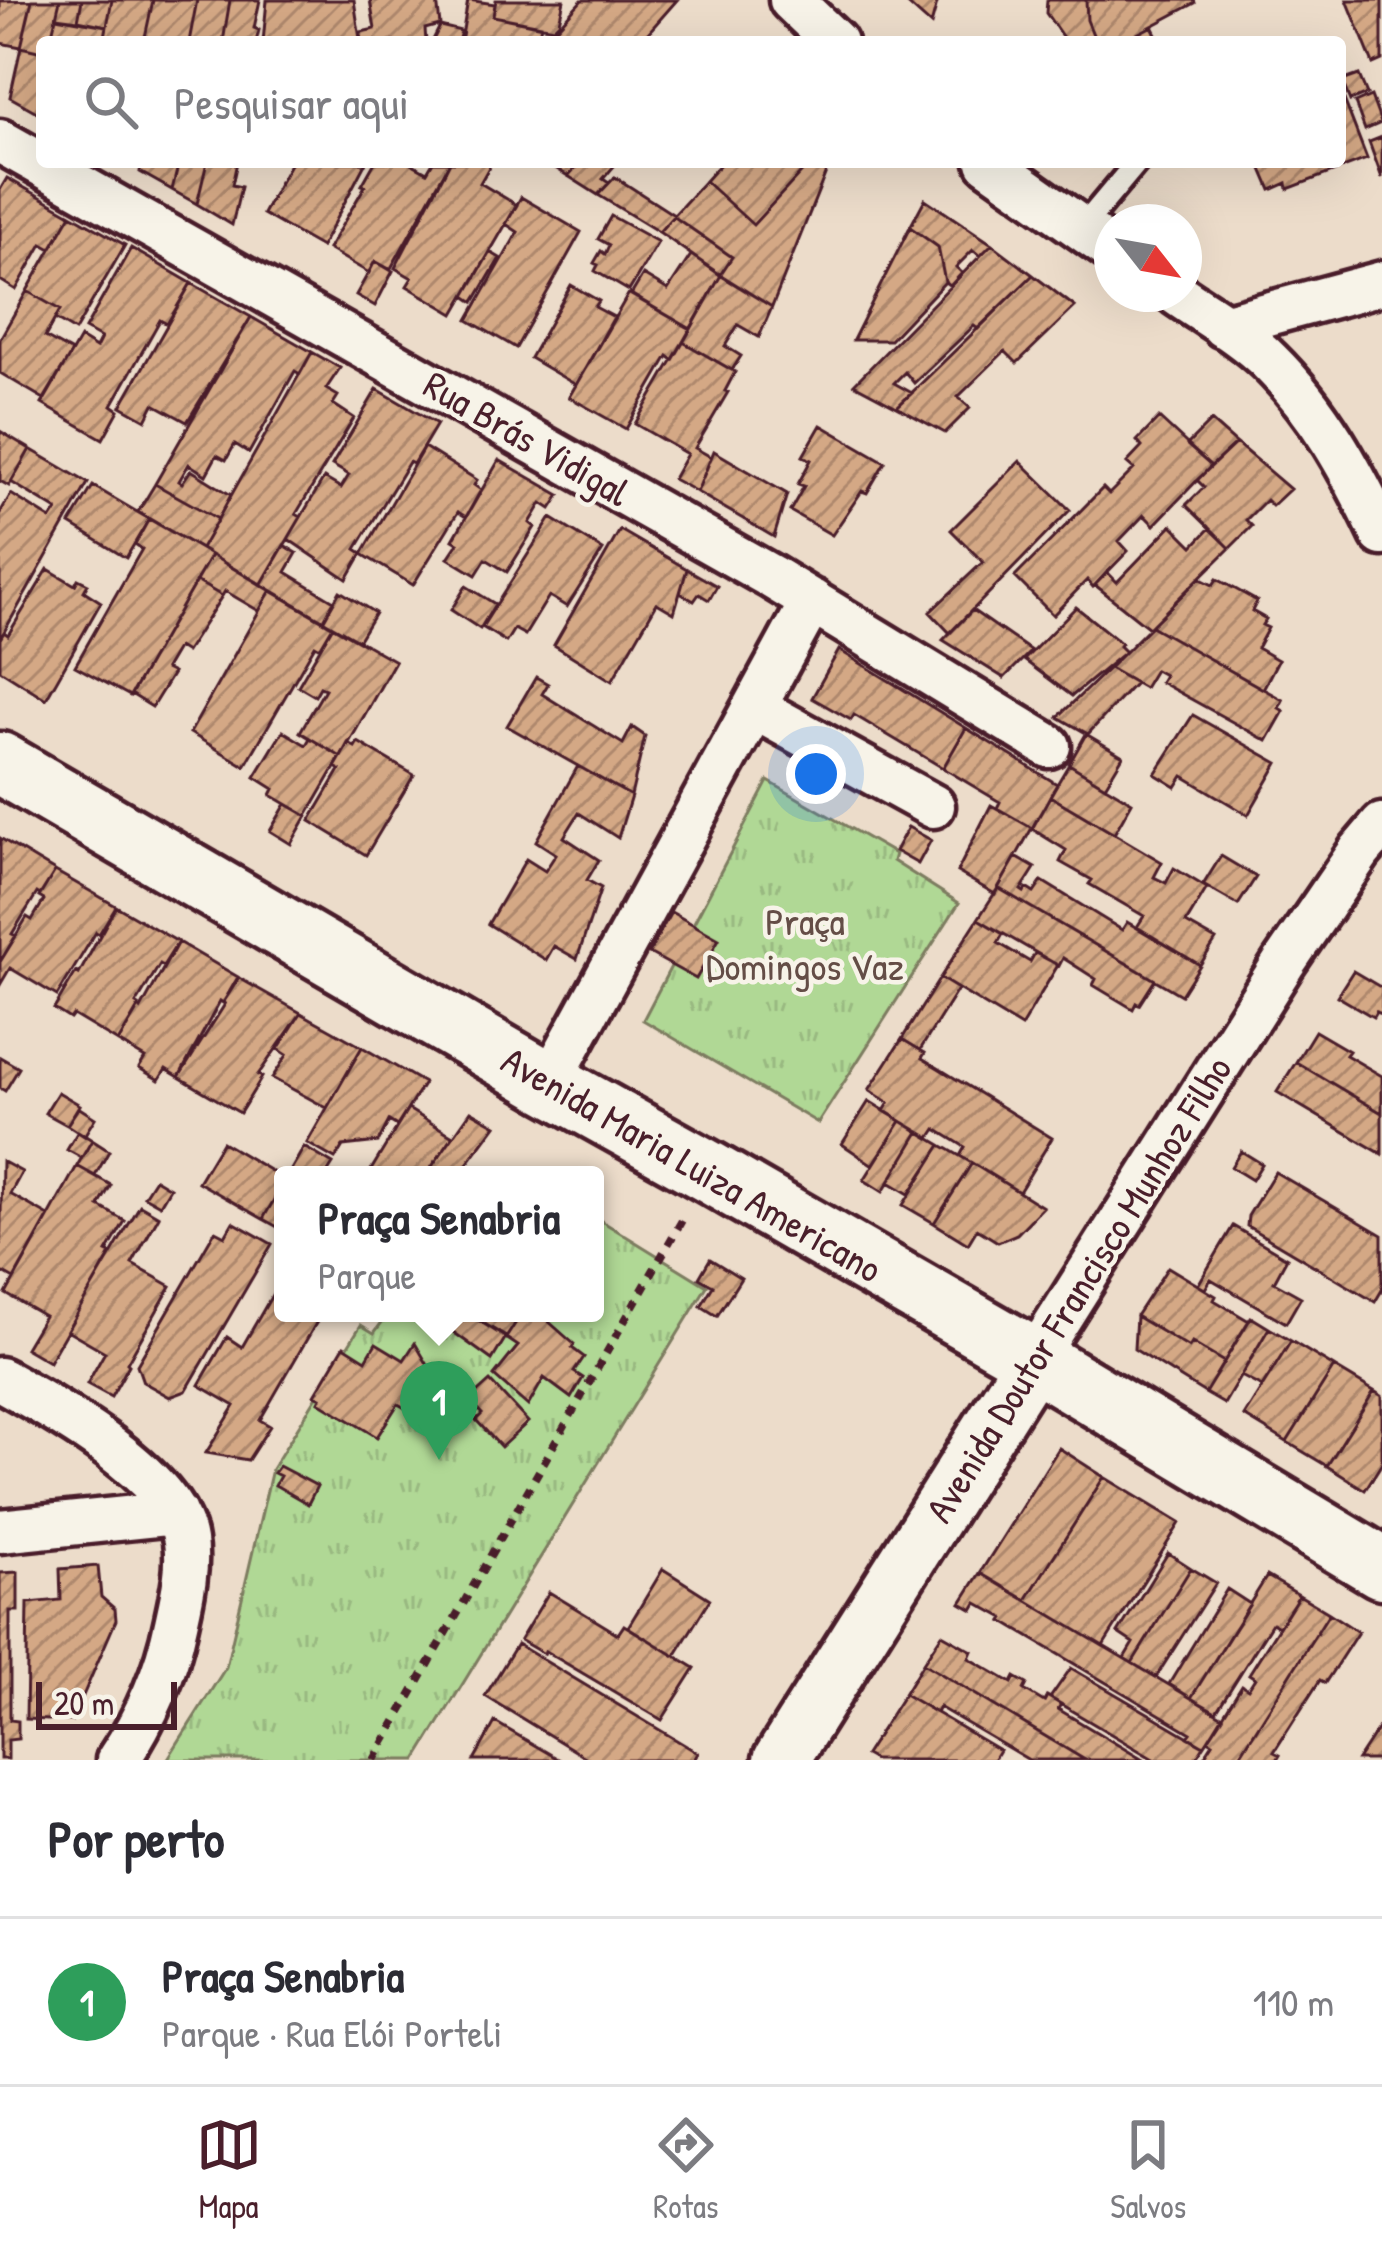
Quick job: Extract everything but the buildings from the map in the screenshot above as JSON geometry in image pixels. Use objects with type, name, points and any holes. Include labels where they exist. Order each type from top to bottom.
[{"type":"main road","name":"Avenida Maria Luiza Americano","points":[[0,763],[1034,1359],[1382,1568]]},
{"type":"street","points":[[791,0],[830,36]]},
{"type":"street","name":"Rua Brás Vidigal","points":[[0,140],[36,160]]},
{"type":"street","name":"Rua Brás Vidigal","points":[[50,168],[553,452],[1049,746]]},
{"type":"street","points":[[996,168],[1094,237]]},
{"type":"street","points":[[1223,326],[1382,284]]},
{"type":"street","points":[[1202,311],[1268,359],[1317,417],[1348,462],[1382,534]]},
{"type":"street","points":[[549,1083],[812,602]]},
{"type":"street","points":[[755,708],[933,806]]},
{"type":"street","name":"Avenida Doutor Francisco Munhoz Filho","points":[[781,1760],[1283,964],[1382,824]]},
{"type":"street","points":[[0,1379],[110,1449],[155,1485],[176,1513],[185,1539],[184,1586],[172,1645],[152,1703],[118,1760]]},
{"type":"street","points":[[0,1531],[176,1513]]},
{"type":"lane","points":[[1115,204],[1134,168]]},
{"type":"path","points":[[374,1760],[710,1172]]},
{"type":"green space","name":"Praça Domingos Vaz","points":[[768,781],[895,854],[893,861],[959,903],[818,1123],[643,1020]]},
{"type":"green space","points":[[604,1223],[707,1286],[416,1760],[167,1760],[226,1667],[272,1469],[361,1325],[374,1333],[382,1322],[604,1322]]},
{"type":"place","name":"Praça Senabria","points":[[439,1460]]}]
